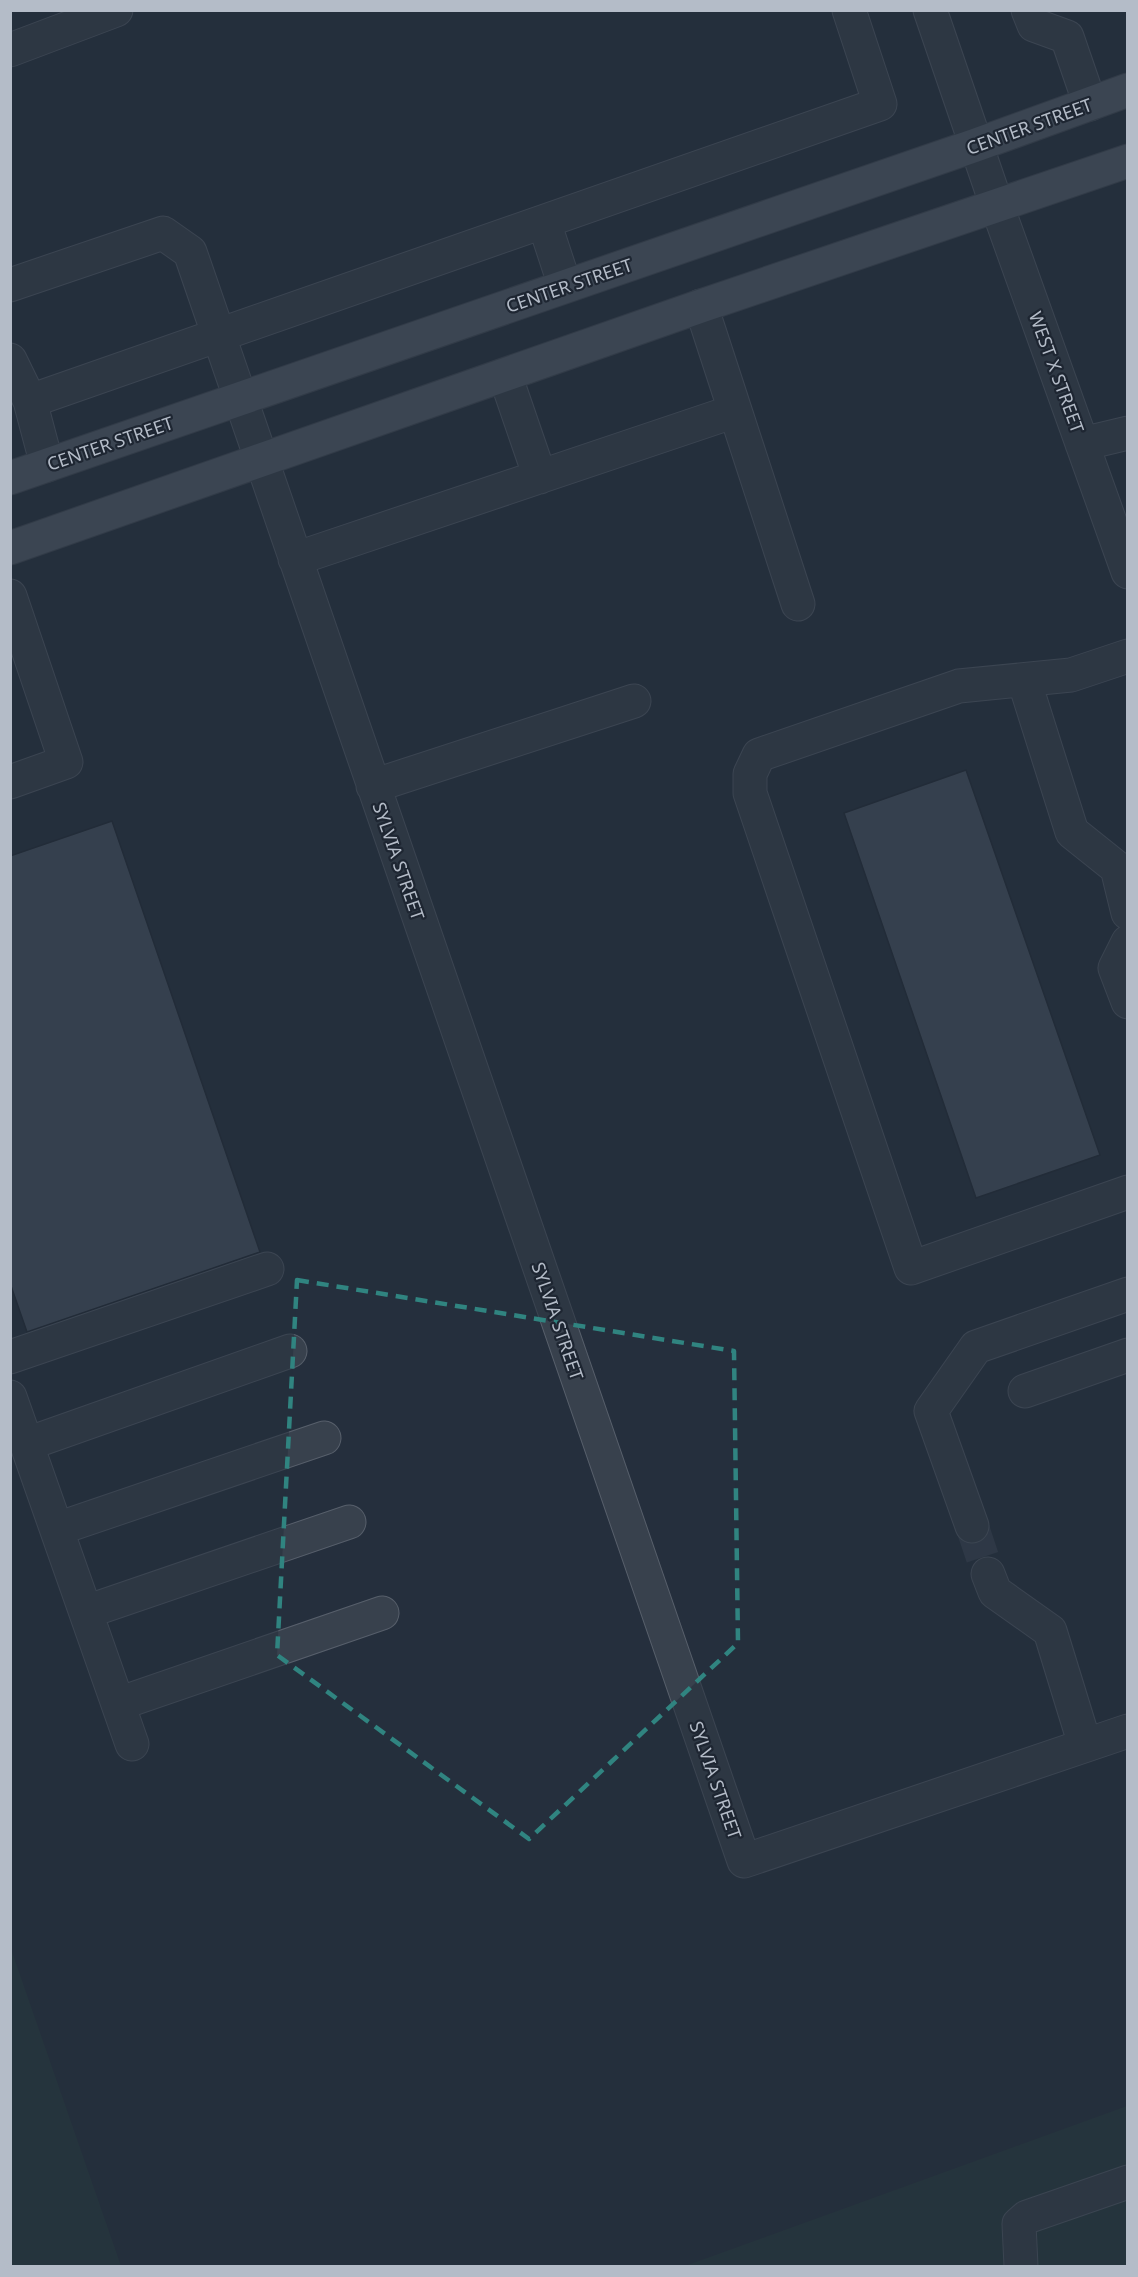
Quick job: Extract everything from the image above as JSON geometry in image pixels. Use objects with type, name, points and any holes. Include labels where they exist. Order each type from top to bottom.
[{"type":"main road","name":"CENTER STREET","points":[[10,478],[565,286],[981,159],[1090,104],[1128,90]]},
{"type":"main road","points":[[10,548],[701,306],[997,206],[1125,166]]},
{"type":"street","points":[[10,50],[116,10]]},
{"type":"street","points":[[30,400],[880,104],[849,10]]},
{"type":"street","name":"WEST X STREET","points":[[930,10],[997,206],[1128,572]]},
{"type":"street","points":[[1028,10],[1034,25],[1067,37],[1090,104]]},
{"type":"street","points":[[544,222],[565,286]]},
{"type":"street","name":"SYLVIA STREET","points":[[10,285],[164,233],[190,252],[744,1861],[1128,1731]]},
{"type":"street","points":[[701,306],[798,604]]},
{"type":"street","points":[[10,360],[30,400],[47,465]]},
{"type":"street","points":[[505,375],[540,477]]},
{"type":"street","points":[[295,559],[735,411]]},
{"type":"street","points":[[1082,444],[1128,433]]},
{"type":"street","points":[[10,596],[66,762],[10,782]]},
{"type":"street","points":[[1128,657],[1071,675],[959,686],[759,755],[750,774],[750,793],[911,1268],[1128,1192]]},
{"type":"street","points":[[1024,680],[1072,832],[1117,868],[1128,913]]},
{"type":"street","points":[[373,786],[634,701]]},
{"type":"street","points":[[1128,942],[1115,968],[1128,1002]]},
{"type":"street","points":[[10,1357],[267,1269]]},
{"type":"street","points":[[972,1526],[931,1411],[976,1347],[1128,1294]]},
{"type":"street","points":[[27,1444],[290,1351]]},
{"type":"street","points":[[1025,1390],[1128,1355]]},
{"type":"street","points":[[10,1396],[132,1744]]},
{"type":"street","points":[[57,1529],[324,1438]]},
{"type":"street","points":[[86,1612],[350,1521]]},
{"type":"street","points":[[988,1574],[995,1592],[1050,1631],[1085,1745]]},
{"type":"street","points":[[118,1704],[382,1613]]},
{"type":"street","points":[[1021,2266],[1019,2224],[1027,2217],[1128,2182]]},
{"type":"highlighted area","points":[[297,1280],[734,1351],[738,1643],[529,1839],[277,1655]]},
{"type":"green space","points":[[11,1949],[121,2266],[11,2266]]},
{"type":"green space","points":[[1127,2106],[1127,2266],[685,2266]]},
{"type":"building","points":[[966,770],[1100,1155],[976,1198],[844,813]]},
{"type":"building","points":[[112,821],[260,1252],[27,1332],[10,1283],[10,856]]},
{"type":"tunnel","points":[[972,1526],[988,1574]]}]
